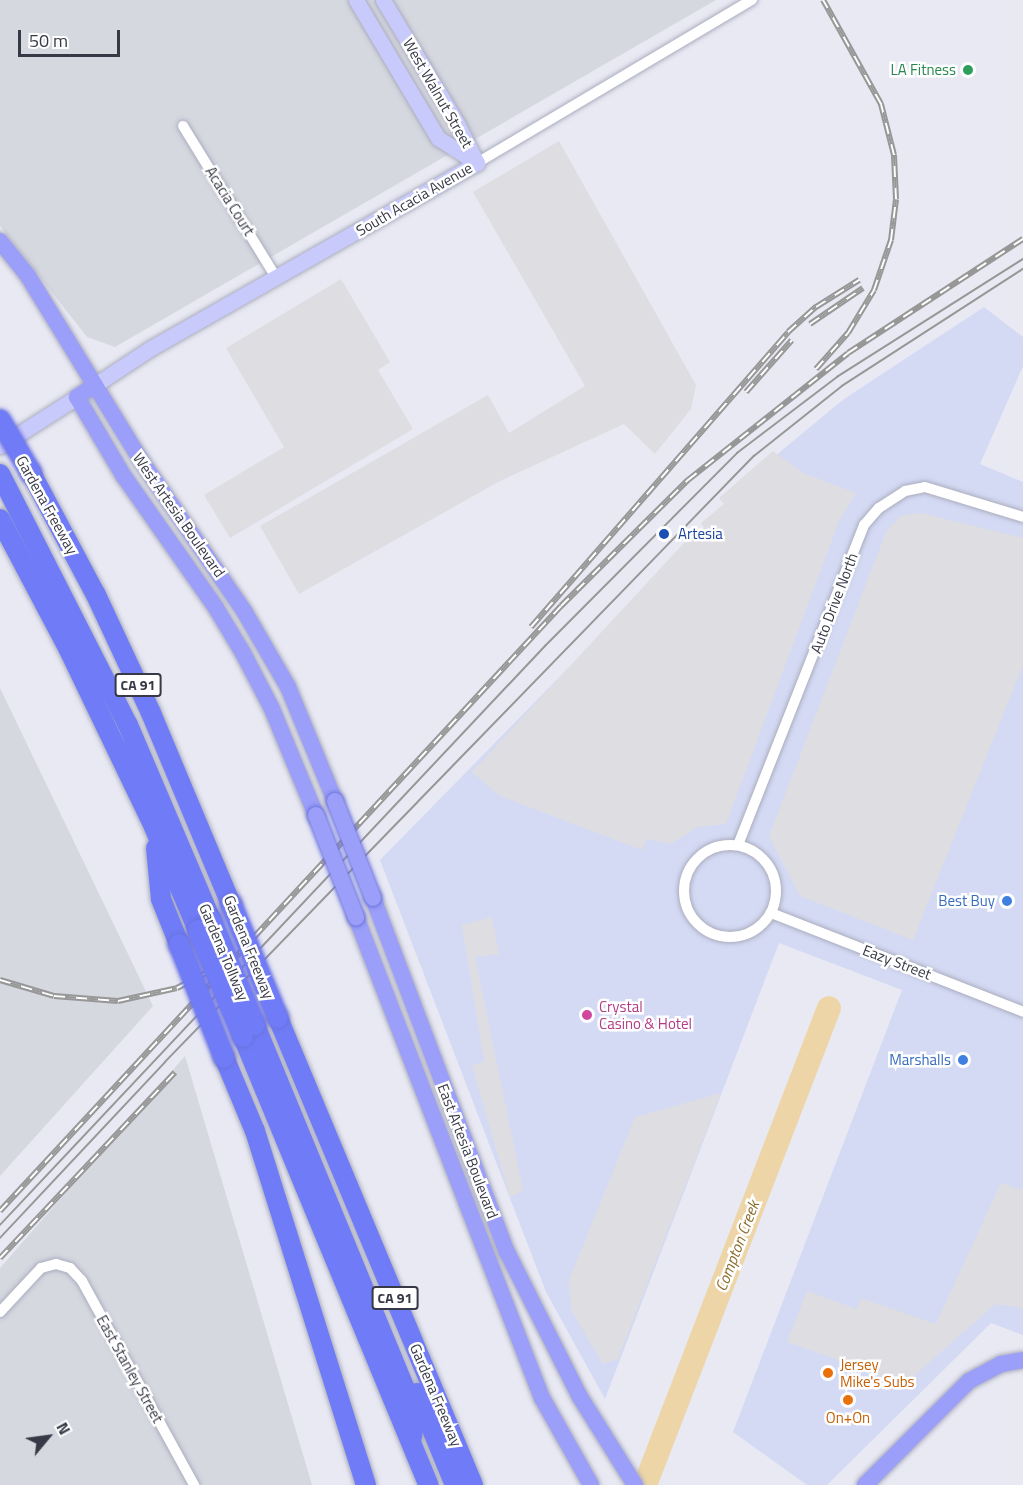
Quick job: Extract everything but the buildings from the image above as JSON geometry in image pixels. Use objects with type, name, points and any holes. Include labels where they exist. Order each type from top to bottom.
[{"type":"highway","name":"Gardena Freeway","points":[[0,420],[31,473],[106,616],[231,904],[473,1485]]},
{"type":"highway","name":"Gardena Tollway","points":[[4,481],[128,725],[205,925],[249,1031],[414,1410],[412,1442],[429,1485]]},
{"type":"highway","name":"CA 91","points":[[0,519],[69,650],[154,827],[205,925]]},
{"type":"highway","points":[[154,827],[161,899],[255,1131],[366,1485]]},
{"type":"highway","points":[[316,1111],[314,1145],[455,1485]]},
{"type":"main road","name":"West Artesia Boulevard","points":[[0,241],[28,276],[140,459],[244,611],[288,687],[335,801]]},
{"type":"main road","name":"South Acacia Avenue","points":[[77,397],[95,385]]},
{"type":"main road","name":"West Artesia Boulevard","points":[[77,397],[123,475],[210,599],[243,653],[272,710],[316,815]]},
{"type":"main road","name":"East Artesia Boulevard","points":[[335,801],[507,1252],[580,1397],[634,1485]]},
{"type":"main road","name":"East Artesia Boulevard","points":[[316,815],[487,1262],[542,1398],[591,1485]]},
{"type":"main road","points":[[397,1027],[417,1016]]},
{"type":"main road","points":[[487,1262],[507,1252]]},
{"type":"main road","points":[[865,1485],[969,1381],[1001,1364],[1023,1360]]},
{"type":"street","name":"West Walnut Street","points":[[356,0],[438,138],[477,163]]},
{"type":"street","name":"West Walnut Street","points":[[384,0],[477,163]]},
{"type":"street","name":"South Acacia Avenue","points":[[95,385],[151,348],[477,163],[752,0]]},
{"type":"street","name":"Acacia Court","points":[[183,126],[276,277]]},
{"type":"street","points":[[0,446],[77,397]]},
{"type":"street","name":"Auto Drive North","points":[[738,845],[864,525],[879,508],[905,491],[925,487],[1023,517]]},
{"type":"street","points":[[738,845],[754,852],[771,871],[776,896],[771,913],[752,932],[725,937],[698,925],[687,908],[685,878],[694,861],[710,849],[738,845]]},
{"type":"street","name":"Eazy Street","points":[[771,913],[1023,1011]]},
{"type":"street","name":"East Stanley Street","points":[[0,1312],[41,1268],[56,1264],[70,1268],[82,1281],[194,1485]]},
{"type":"shaded area","points":[[0,0],[716,0],[115,347],[87,337],[0,226]]},
{"type":"shaded area","points":[[559,141],[696,385],[691,409],[655,454],[624,424],[500,481],[299,594],[260,526],[488,395],[509,433],[585,386],[473,192]]},
{"type":"shaded area","points":[[341,279],[390,362],[378,370],[413,429],[230,538],[204,495],[284,447],[226,348]]},
{"type":"shaded area","points":[[984,307],[1023,337],[1023,366],[980,464],[1023,482],[1023,1335],[991,1323],[827,1485],[807,1485],[733,1432],[902,990],[779,943],[605,1399],[546,1292],[380,860],[781,451],[844,399]]},
{"type":"shaded area","points":[[773,451],[803,473],[856,493],[839,521],[726,824],[697,827],[671,844],[647,839],[642,850],[500,796],[472,772],[683,544],[704,528],[701,523],[724,504],[719,498]]},
{"type":"shaded area","points":[[921,513],[1023,538],[1023,665],[913,940],[800,896],[769,836],[886,532],[900,516]]},
{"type":"shaded area","points":[[0,688],[153,1006],[0,1176]]},
{"type":"shaded area","points":[[492,917],[499,954],[475,957],[523,1190],[510,1197],[472,1066],[484,1061],[462,925]]},
{"type":"shaded area","points":[[185,1056],[312,1485],[0,1485],[0,1268]]},
{"type":"shaded area","points":[[721,1093],[618,1359],[603,1364],[571,1310],[569,1280],[635,1117]]},
{"type":"shaded area","points":[[1001,1183],[1021,1190],[1023,1185],[1023,1308],[995,1304],[905,1384],[787,1342],[807,1291],[857,1309],[861,1298],[936,1324]]},
{"type":"waterway","name":"Compton Creek","points":[[645,1485],[829,1008]]},
{"type":"tram line","points":[[0,1225],[545,646],[737,453],[837,377],[1023,259]]},
{"type":"tram line","points":[[0,1238],[165,1062],[754,456],[842,386],[1023,269]]},
{"type":"railway","points":[[816,369],[848,333],[874,290],[891,240],[896,199],[894,155],[881,104],[823,0]]},
{"type":"railway","points":[[0,1211],[561,606],[688,480],[848,353],[1023,239]]},
{"type":"railway","points":[[531,627],[788,332],[816,307],[859,280]]},
{"type":"railway","points":[[810,324],[863,288]]},
{"type":"railway","points":[[746,392],[792,340]]},
{"type":"railway","points":[[0,980],[54,996],[118,1001],[177,988],[225,963]]},
{"type":"railway","points":[[0,1258],[175,1072]]},
{"type":"place","name":"LA Fitness","points":[[968,70]]},
{"type":"place","name":"Artesia","points":[[664,534]]},
{"type":"place","name":"Best Buy","points":[[1007,901]]},
{"type":"place","name":"Crystal Casino & Hotel","points":[[587,1015]]},
{"type":"place","name":"Marshalls","points":[[963,1060]]},
{"type":"place","name":"Jersey Mike's Subs","points":[[828,1373]]},
{"type":"place","name":"On+On","points":[[848,1400]]}]
